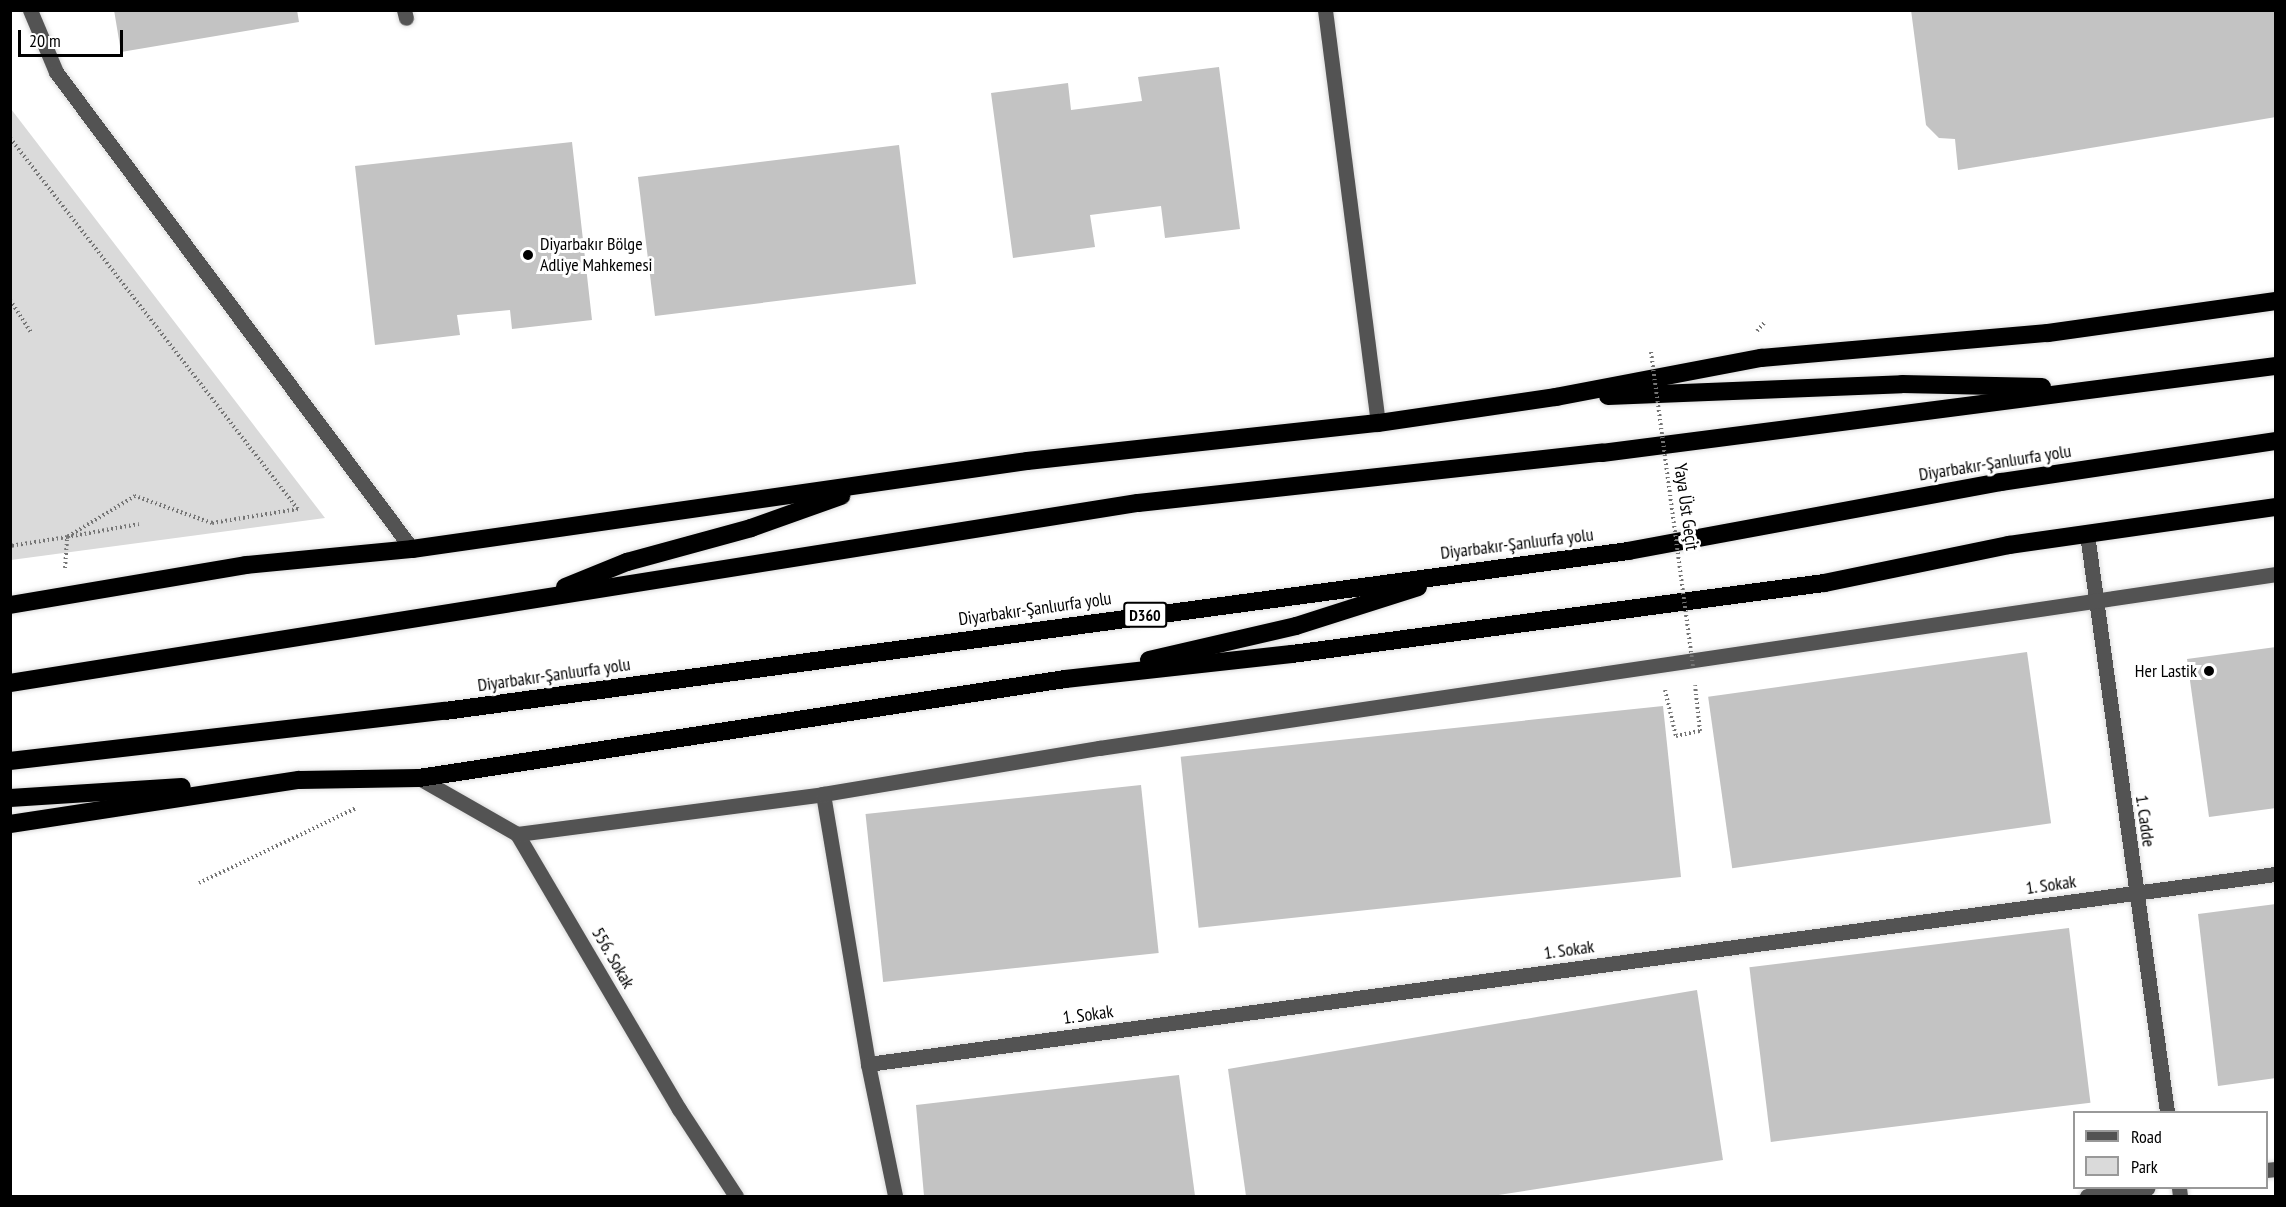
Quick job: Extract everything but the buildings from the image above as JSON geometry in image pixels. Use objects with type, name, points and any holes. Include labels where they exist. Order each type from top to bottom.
[{"type":"highway","points":[[10,604],[246,565],[412,549],[1027,461],[1378,423],[1556,397],[1761,358],[2048,333],[2276,302]]},
{"type":"highway","points":[[10,683],[1138,503],[1602,453],[2276,366]]},
{"type":"highway","points":[[1556,397],[1902,384],[2104,388]]},
{"type":"highway","name":"Diyarbakır-Şanlıurfa yolu","points":[[10,761],[445,711],[1628,551],[2001,482],[2276,441]]},
{"type":"highway","points":[[534,599],[627,562],[751,528],[879,483]]},
{"type":"highway","points":[[10,798],[299,780],[419,778],[1065,679],[1292,654],[1824,583],[2009,545],[2276,507]]},
{"type":"highway","points":[[1065,679],[1296,626],[1465,572]]},
{"type":"highway","points":[[10,824],[299,780]]},
{"type":"street","points":[[30,10],[56,72],[412,549]]},
{"type":"street","points":[[1325,10],[1378,423]]},
{"type":"street","name":"1. Cadde","points":[[2087,534],[2167,1111]]},
{"type":"street","points":[[517,834],[823,794],[1111,746],[2096,603],[2276,574]]},
{"type":"street","name":"556. Sokak","points":[[419,778],[517,834],[679,1109],[736,1197]]},
{"type":"street","points":[[823,794],[868,1064],[895,1197]]},
{"type":"street","name":"1. Sokak","points":[[868,1064],[2276,874]]},
{"type":"street","points":[[2087,1197],[2140,1189]]},
{"type":"path","points":[[10,138],[298,510],[212,523],[135,496],[67,537]]},
{"type":"path","points":[[10,300],[31,332]]},
{"type":"path","name":"Yaya Üst Geçit","points":[[1651,351],[1700,731],[1676,736],[1659,667]]},
{"type":"path","points":[[10,546],[139,524]]},
{"type":"path","points":[[64,574],[67,537]]},
{"type":"path","points":[[199,883],[366,803]]},
{"type":"green space","points":[[11,109],[325,518],[11,560]]},
{"type":"place","name":"Diyarbakır Bölge Adliye Mahkemesi","points":[[528,255]]},
{"type":"place","name":"Her Lastik","points":[[2209,671]]}]
